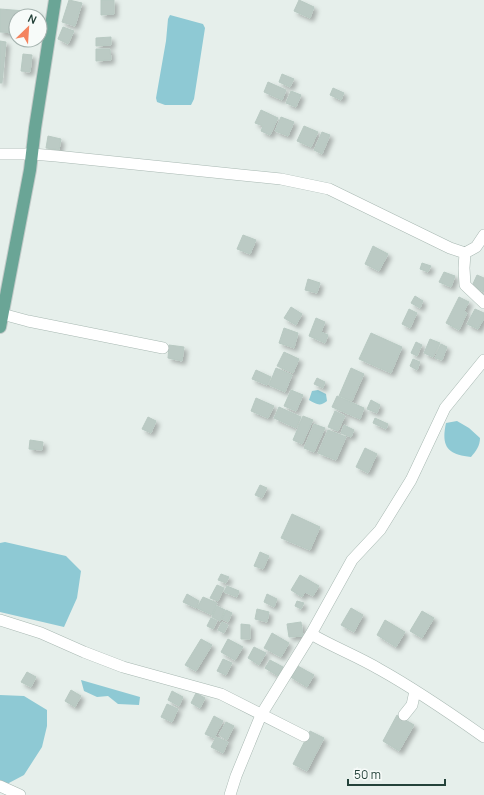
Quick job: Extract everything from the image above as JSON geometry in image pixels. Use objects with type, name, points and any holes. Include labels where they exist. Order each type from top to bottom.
[{"type":"main road","points":[[0,327],[30,170],[42,78],[55,0]]},
{"type":"street","points":[[0,154],[32,154],[281,179],[329,189],[450,248],[465,252],[476,247],[484,235]]},
{"type":"street","points":[[465,252],[465,285],[484,303]]},
{"type":"street","points":[[2,314],[28,321],[163,348]]},
{"type":"street","points":[[230,795],[236,776],[261,715],[311,634],[352,560],[380,530],[412,480],[445,408],[484,360]]},
{"type":"street","points":[[0,620],[41,633],[123,667],[221,694],[246,705],[261,715],[304,736]]},
{"type":"street","points":[[311,634],[354,655],[415,691],[458,718],[484,737]]},
{"type":"street","points":[[404,715],[412,704],[415,691]]},
{"type":"street","points":[[0,786],[20,795]]},
{"type":"water","points":[[170,15],[203,24],[205,28],[194,99],[191,105],[165,105],[157,102],[156,98],[166,41],[168,19]]},
{"type":"water","points":[[318,390],[326,394],[327,401],[322,404],[316,404],[309,400],[312,391]]},
{"type":"water","points":[[457,421],[469,428],[480,438],[478,446],[471,457],[456,454],[448,448],[445,443],[444,438],[446,423]]},
{"type":"water","points":[[5,542],[66,556],[81,571],[77,598],[64,627],[0,612],[0,543]]},
{"type":"water","points":[[81,680],[140,697],[139,705],[118,704],[108,696],[97,697],[84,691]]},
{"type":"water","points":[[0,695],[24,696],[47,710],[47,726],[42,747],[24,775],[7,784],[0,780]]},
{"type":"building","points":[[69,0],[82,3],[75,26],[62,22]]},
{"type":"building","points":[[101,0],[114,0],[114,14],[101,15]]},
{"type":"building","points":[[299,0],[314,7],[310,18],[294,11]]},
{"type":"building","points":[[0,9],[8,10],[8,32],[0,32]]},
{"type":"building","points":[[63,27],[74,31],[68,44],[58,39]]},
{"type":"building","points":[[111,37],[111,45],[96,46],[96,38]]},
{"type":"building","points":[[0,41],[6,42],[2,83],[0,83]]},
{"type":"building","points":[[96,49],[110,49],[111,60],[96,61]]},
{"type":"building","points":[[23,54],[32,55],[30,72],[21,71]]},
{"type":"building","points":[[282,74],[294,79],[290,87],[279,82]]},
{"type":"building","points":[[268,82],[286,90],[282,100],[264,92]]},
{"type":"building","points":[[333,88],[344,93],[341,100],[330,95]]},
{"type":"building","points":[[291,91],[301,95],[296,107],[286,103]]},
{"type":"building","points":[[261,110],[278,118],[270,135],[261,131],[263,126],[255,123]]},
{"type":"building","points":[[281,117],[294,122],[288,136],[275,131]]},
{"type":"building","points":[[304,126],[318,132],[311,147],[297,141]]},
{"type":"building","points":[[322,132],[330,135],[322,154],[314,150]]},
{"type":"building","points":[[48,136],[61,139],[59,150],[46,148]]},
{"type":"building","points":[[243,235],[256,240],[250,254],[237,249]]},
{"type":"building","points":[[373,246],[388,254],[379,271],[365,264]]},
{"type":"building","points":[[422,263],[431,266],[428,272],[420,269]]},
{"type":"building","points":[[444,272],[455,276],[451,287],[439,282]]},
{"type":"building","points":[[477,275],[484,278],[484,292],[472,286]]},
{"type":"building","points":[[308,279],[320,283],[317,293],[305,290]]},
{"type":"building","points":[[415,296],[423,301],[420,308],[411,303]]},
{"type":"building","points":[[459,297],[469,302],[464,311],[467,313],[459,330],[446,323]]},
{"type":"building","points":[[291,307],[302,314],[296,325],[284,318]]},
{"type":"building","points":[[409,309],[417,313],[410,328],[402,324]]},
{"type":"building","points":[[475,309],[484,313],[484,318],[478,329],[467,324]]},
{"type":"building","points":[[316,318],[325,322],[321,332],[328,335],[325,343],[309,336]]},
{"type":"building","points":[[284,328],[298,333],[294,348],[279,343]]},
{"type":"building","points":[[371,333],[402,347],[391,373],[359,359]]},
{"type":"building","points":[[430,339],[440,343],[433,357],[424,353]]},
{"type":"building","points":[[416,342],[422,345],[417,356],[411,353]]},
{"type":"building","points":[[441,344],[447,347],[442,360],[435,358]]},
{"type":"building","points":[[169,345],[184,347],[182,361],[168,358]]},
{"type":"building","points":[[284,352],[299,359],[293,373],[277,366]]},
{"type":"building","points":[[413,359],[420,362],[417,370],[410,366]]},
{"type":"building","points":[[276,368],[292,375],[285,392],[269,385]]},
{"type":"building","points":[[351,368],[364,374],[352,401],[339,396]]},
{"type":"building","points":[[256,370],[271,377],[267,385],[252,379]]},
{"type":"building","points":[[317,378],[325,382],[323,388],[314,384]]},
{"type":"building","points":[[291,390],[303,395],[296,411],[284,406]]},
{"type":"building","points":[[337,396],[364,408],[360,419],[332,407]]},
{"type":"building","points":[[256,398],[274,406],[268,418],[251,411]]},
{"type":"building","points":[[371,400],[380,405],[377,413],[367,409]]},
{"type":"building","points":[[279,407],[301,417],[296,428],[274,418]]},
{"type":"building","points":[[335,411],[345,416],[338,431],[328,427]]},
{"type":"building","points":[[303,416],[313,420],[302,444],[293,440]]},
{"type":"building","points":[[148,417],[156,421],[151,433],[142,429]]},
{"type":"building","points":[[375,418],[388,424],[386,429],[373,423]]},
{"type":"building","points":[[314,424],[325,428],[314,452],[304,448]]},
{"type":"building","points":[[344,425],[354,430],[351,437],[341,433]]},
{"type":"building","points":[[328,430],[346,437],[336,460],[318,453]]},
{"type":"building","points":[[30,440],[43,442],[42,450],[29,449]]},
{"type":"building","points":[[365,448],[377,454],[368,473],[356,467]]},
{"type":"building","points":[[260,485],[267,488],[262,498],[255,495]]},
{"type":"building","points":[[292,514],[320,527],[310,550],[281,538]]},
{"type":"building","points":[[260,552],[269,556],[263,569],[254,566]]},
{"type":"building","points":[[221,574],[229,577],[226,583],[218,580]]},
{"type":"building","points":[[300,575],[319,586],[313,596],[305,592],[302,597],[291,590]]},
{"type":"building","points":[[217,585],[224,588],[218,601],[210,598]]},
{"type":"building","points":[[227,586],[239,591],[237,597],[224,592]]},
{"type":"building","points":[[187,594],[199,601],[196,608],[183,602]]},
{"type":"building","points":[[267,594],[277,599],[274,607],[264,602]]},
{"type":"building","points":[[203,597],[217,603],[212,615],[197,608]]},
{"type":"building","points":[[297,601],[304,603],[301,609],[295,606]]},
{"type":"building","points":[[217,606],[225,610],[220,621],[212,617]]},
{"type":"building","points":[[351,608],[363,615],[354,632],[341,625]]},
{"type":"building","points":[[257,609],[269,612],[267,622],[255,619]]},
{"type":"building","points":[[226,610],[232,613],[228,622],[222,619]]},
{"type":"building","points":[[422,611],[434,618],[422,638],[410,631]]},
{"type":"building","points":[[211,618],[217,621],[213,629],[207,626]]},
{"type":"building","points":[[385,620],[405,632],[396,647],[377,635]]},
{"type":"building","points":[[222,622],[228,625],[224,633],[218,630]]},
{"type":"building","points":[[301,622],[303,636],[289,637],[287,624]]},
{"type":"building","points":[[241,624],[250,625],[250,639],[241,639]]},
{"type":"building","points":[[272,633],[289,643],[281,657],[264,648]]},
{"type":"building","points":[[201,639],[212,645],[196,671],[185,665]]},
{"type":"building","points":[[228,639],[243,647],[235,660],[221,652]]},
{"type":"building","points":[[254,647],[266,653],[259,665],[248,658]]},
{"type":"building","points":[[223,659],[232,663],[226,675],[217,671]]},
{"type":"building","points":[[270,660],[283,667],[278,676],[265,668]]},
{"type":"building","points":[[296,665],[314,675],[307,687],[289,676]]},
{"type":"building","points":[[27,672],[36,677],[31,687],[21,682]]},
{"type":"building","points":[[71,690],[81,696],[75,707],[65,701]]},
{"type":"building","points":[[172,691],[183,697],[179,706],[168,700]]},
{"type":"building","points":[[196,693],[205,698],[200,708],[191,703]]},
{"type":"building","points":[[167,704],[178,709],[172,722],[161,717]]},
{"type":"building","points":[[397,715],[414,725],[399,751],[383,741]]},
{"type":"building","points":[[214,716],[223,721],[214,738],[205,734]]},
{"type":"building","points":[[226,722],[234,726],[227,740],[219,735]]},
{"type":"building","points":[[310,731],[324,738],[307,771],[293,764]]},
{"type":"building","points":[[216,737],[228,742],[223,753],[211,747]]}]
